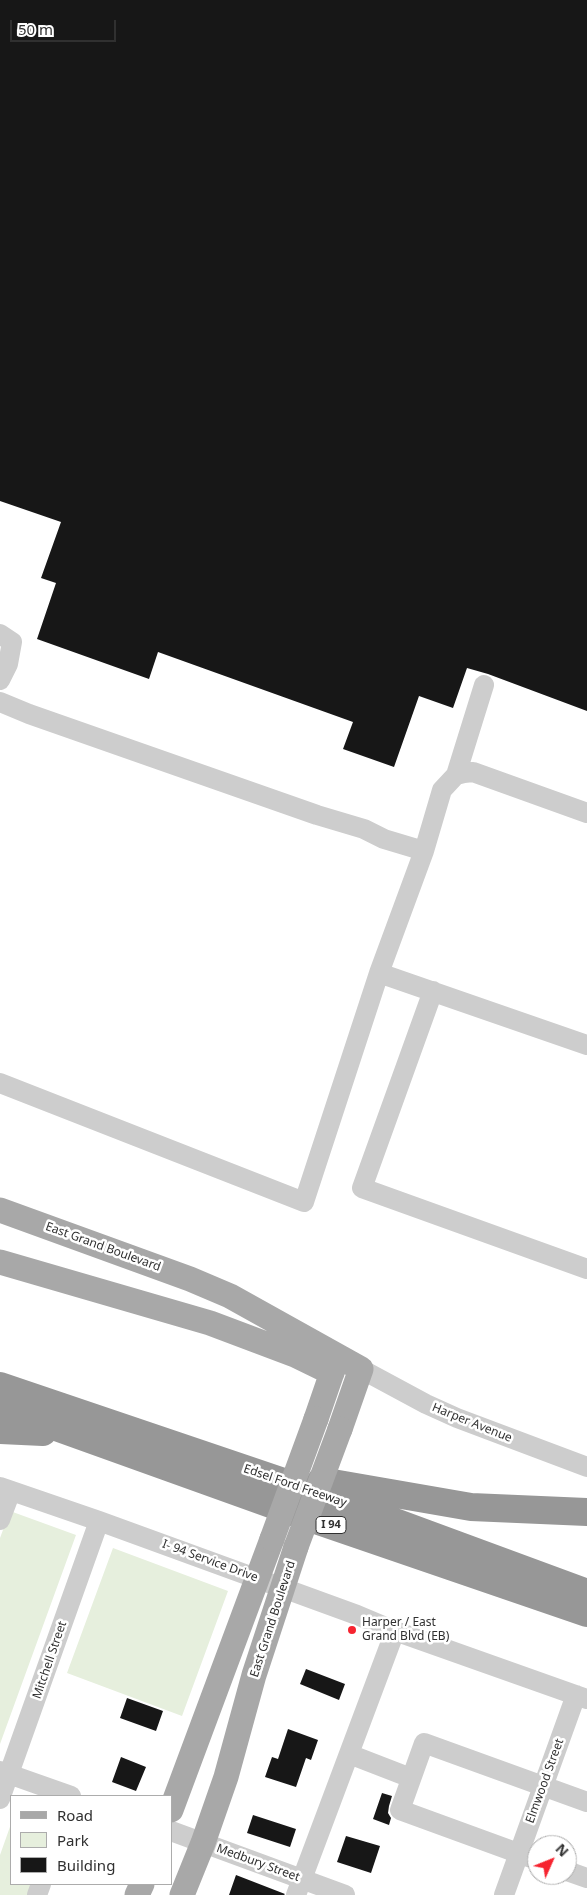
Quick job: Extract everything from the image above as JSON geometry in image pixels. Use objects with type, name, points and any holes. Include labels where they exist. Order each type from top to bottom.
[{"type":"highway","name":"Edsel Ford Freeway","points":[[0,1386],[313,1492],[587,1593]]},
{"type":"highway","name":"Edsel Ford Freeway","points":[[0,1407],[319,1521],[587,1613]]},
{"type":"highway","points":[[0,1430],[76,1434]]},
{"type":"highway","points":[[254,1472],[328,1482],[471,1507],[587,1512]]},
{"type":"main road","name":"East Grand Boulevard","points":[[0,1210],[190,1279],[230,1296],[335,1365]]},
{"type":"main road","name":"East Grand Boulevard","points":[[0,1262],[210,1322],[295,1355],[361,1369],[296,1547],[254,1675],[226,1778],[182,1895]]},
{"type":"main road","points":[[172,1807],[335,1365]]},
{"type":"street","points":[[0,634],[12,642],[8,664],[0,680]]},
{"type":"street","points":[[0,1083],[304,1202],[379,973],[424,851],[442,790],[456,775],[484,685]]},
{"type":"street","points":[[0,702],[29,714],[317,815],[364,829],[384,839],[424,851]]},
{"type":"street","points":[[456,775],[472,772],[587,813]]},
{"type":"street","points":[[379,973],[587,1045]]},
{"type":"street","points":[[434,991],[362,1188],[587,1269]]},
{"type":"street","name":"Harper Avenue","points":[[361,1369],[426,1404],[457,1418],[587,1467]]},
{"type":"street","points":[[0,1520],[5,1489]]},
{"type":"street","name":"I- 94 Service Drive","points":[[5,1489],[258,1578],[358,1615],[395,1631],[582,1697]]},
{"type":"street","name":"Mitchell Street","points":[[0,1799],[5,1772],[99,1521]]},
{"type":"street","points":[[299,1887],[395,1631]]},
{"type":"street","name":"Elmwood Street","points":[[533,1835],[543,1786],[582,1697]]},
{"type":"street","points":[[527,1857],[400,1810],[424,1743],[587,1802]]},
{"type":"street","points":[[349,1754],[411,1778]]},
{"type":"street","points":[[5,1772],[68,1795]]},
{"type":"street","name":"Medbury Street","points":[[172,1831],[203,1843],[299,1887],[345,1895]]},
{"type":"street","name":"Elmwood Street","points":[[504,1895],[527,1859]]},
{"type":"green space","points":[[10,1511],[76,1535],[0,1744],[0,1538]]},
{"type":"green space","points":[[113,1548],[228,1591],[182,1716],[67,1673]]},
{"type":"green space","points":[[10,1827],[10,1885],[32,1885],[28,1895],[0,1895],[0,1855]]},
{"type":"building","points":[[0,0],[587,0],[587,711],[467,668],[453,708],[419,696],[394,767],[343,749],[353,722],[158,652],[149,679],[37,639],[56,583],[41,578],[61,522],[0,501]]},
{"type":"building","points":[[306,1669],[345,1684],[339,1700],[300,1684]]},
{"type":"building","points":[[127,1698],[163,1711],[156,1731],[120,1718]]},
{"type":"building","points":[[288,1729],[318,1740],[311,1760],[306,1758],[296,1787],[265,1777],[272,1757],[278,1759]]},
{"type":"building","points":[[121,1757],[146,1767],[136,1791],[112,1782]]},
{"type":"building","points":[[382,1793],[392,1796],[388,1813],[391,1818],[389,1825],[373,1819]]},
{"type":"building","points":[[253,1815],[296,1829],[290,1847],[247,1833]]},
{"type":"building","points":[[346,1836],[380,1846],[371,1873],[337,1862]]},
{"type":"building","points":[[236,1875],[285,1894],[229,1895]]},
{"type":"place","name":"Harper / East Grand Blvd (EB)","points":[[352,1630]]}]
